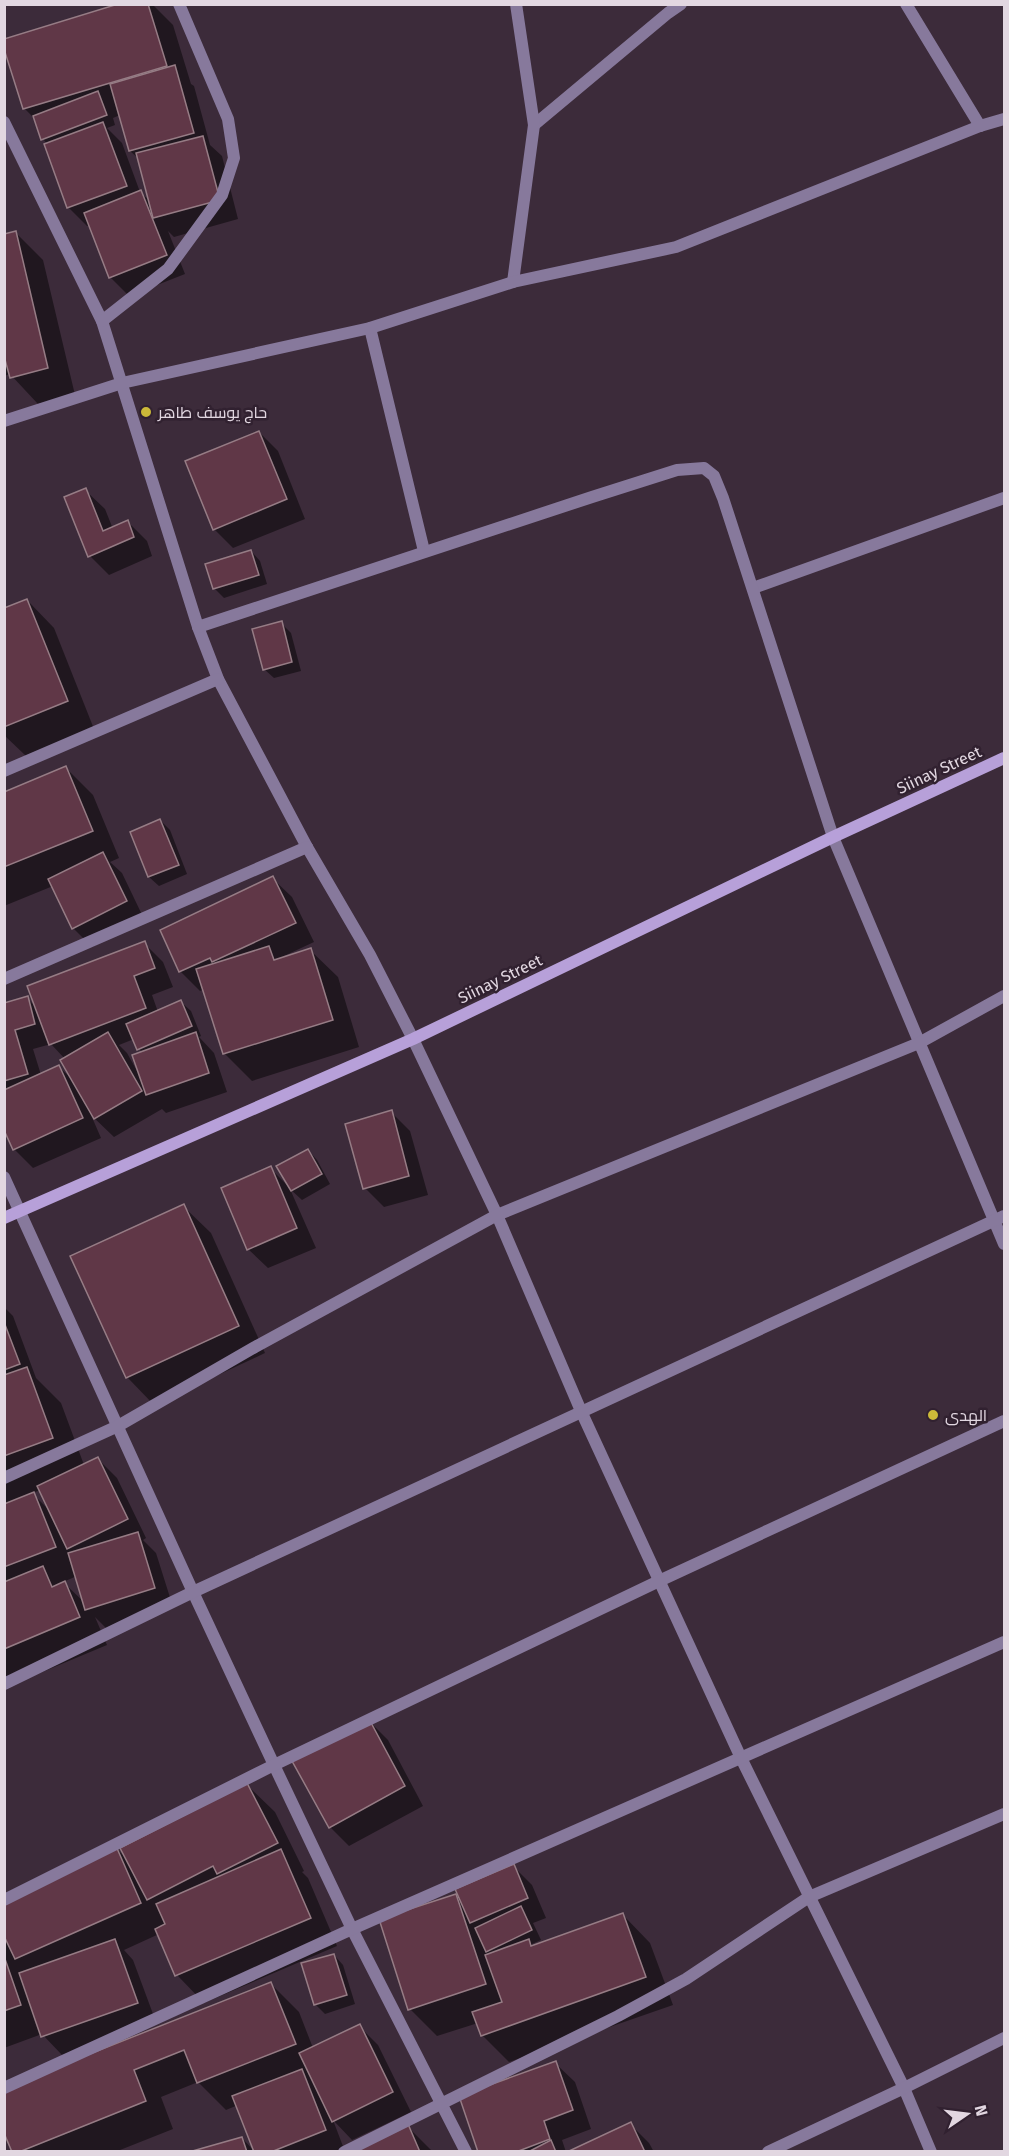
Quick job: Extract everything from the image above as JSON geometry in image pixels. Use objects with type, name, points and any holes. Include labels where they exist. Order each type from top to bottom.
[{"type":"street","points":[[102,321],[168,269],[222,195],[234,158],[228,119],[179,4]]},
{"type":"street","points":[[513,282],[534,125],[516,4]]},
{"type":"street","points":[[534,125],[681,4]]},
{"type":"street","points":[[906,4],[980,126]]},
{"type":"street","points":[[4,421],[122,383],[370,328],[513,282],[676,247],[980,126],[1005,119]]},
{"type":"street","points":[[4,122],[102,321],[198,627],[218,679],[307,847],[370,955],[413,1039],[497,1215],[581,1411],[741,1758],[904,2088],[932,2151]]},
{"type":"street","points":[[370,328],[424,552]]},
{"type":"street","points":[[198,627],[677,470],[704,468],[714,477],[723,498],[833,837],[919,1043],[999,1219],[1005,1244]]},
{"type":"street","points":[[753,588],[1005,498]]},
{"type":"street","points":[[4,771],[218,679]]},
{"type":"street","name":"Siinay Street","points":[[4,1218],[413,1039],[833,837],[1005,758]]},
{"type":"street","points":[[4,979],[307,847]]},
{"type":"street","points":[[4,1478],[118,1426],[255,1347],[497,1215],[919,1043],[1005,996]]},
{"type":"street","points":[[4,1177],[274,1765],[352,1929],[466,2151]]},
{"type":"street","points":[[4,1684],[193,1592],[999,1219]]},
{"type":"street","points":[[4,1900],[274,1765],[659,1581],[1005,1421]]},
{"type":"street","points":[[4,2088],[352,1929],[1005,1642]]},
{"type":"street","points":[[344,2151],[618,2016],[686,1979],[809,1897],[1005,1814]]},
{"type":"street","points":[[768,2151],[1005,2038]]},
{"type":"building","points":[[118,4],[148,4],[167,66],[23,109],[4,49],[4,39]]},
{"type":"building","points":[[175,65],[194,133],[129,151],[110,84]]},
{"type":"building","points":[[98,91],[107,115],[41,140],[33,116]]},
{"type":"building","points":[[103,122],[127,186],[67,208],[44,144]]},
{"type":"building","points":[[203,136],[220,200],[153,218],[136,153]]},
{"type":"building","points":[[141,190],[167,255],[109,278],[84,213]]},
{"type":"building","points":[[16,231],[48,368],[10,378],[4,356],[4,234]]},
{"type":"building","points":[[259,431],[287,499],[213,530],[185,461]]},
{"type":"building","points":[[86,488],[103,531],[128,520],[134,537],[88,557],[64,497]]},
{"type":"building","points":[[251,550],[259,575],[213,589],[205,564]]},
{"type":"building","points":[[27,599],[68,701],[4,727],[4,608]]},
{"type":"building","points":[[282,621],[292,662],[263,670],[252,629]]},
{"type":"building","points":[[66,766],[93,831],[4,867],[4,792]]},
{"type":"building","points":[[160,819],[179,865],[148,877],[130,832]]},
{"type":"building","points":[[103,852],[127,901],[72,929],[48,879]]},
{"type":"building","points":[[273,876],[296,923],[212,962],[210,958],[179,972],[160,930]]},
{"type":"building","points":[[145,941],[155,968],[134,976],[146,1008],[49,1045],[27,986]]},
{"type":"building","points":[[269,946],[274,960],[311,948],[333,1020],[223,1054],[196,969]]},
{"type":"building","points":[[28,996],[35,1024],[15,1030],[28,1074],[4,1081],[4,1003]]},
{"type":"building","points":[[181,1000],[192,1026],[137,1050],[126,1024]]},
{"type":"building","points":[[108,1032],[142,1091],[94,1119],[60,1060]]},
{"type":"building","points":[[196,1032],[209,1073],[146,1095],[132,1055]]},
{"type":"building","points":[[59,1065],[83,1118],[13,1150],[4,1130],[4,1090]]},
{"type":"building","points":[[392,1110],[409,1176],[363,1189],[345,1124]]},
{"type":"building","points":[[308,1149],[322,1174],[291,1191],[276,1166]]},
{"type":"building","points":[[271,1166],[297,1228],[247,1250],[221,1188]]},
{"type":"building","points":[[184,1204],[239,1326],[126,1378],[70,1256]]},
{"type":"building","points":[[4,1322],[20,1364],[4,1370]]},
{"type":"building","points":[[27,1367],[53,1438],[4,1456],[4,1375]]},
{"type":"building","points":[[98,1457],[128,1519],[67,1549],[37,1486]]},
{"type":"building","points":[[34,1492],[56,1547],[4,1567],[4,1504]]},
{"type":"building","points":[[138,1532],[155,1588],[85,1610],[68,1553]]},
{"type":"building","points":[[43,1566],[52,1587],[65,1581],[80,1617],[4,1649],[4,1582]]},
{"type":"building","points":[[369,1719],[405,1786],[329,1828],[292,1761]]},
{"type":"building","points":[[247,1783],[278,1843],[217,1874],[213,1866],[147,1900],[120,1848]]},
{"type":"building","points":[[116,1846],[141,1903],[15,1959],[4,1936],[4,1897]]},
{"type":"building","points":[[281,1849],[311,1918],[175,1976],[155,1929],[165,1924],[156,1904]]},
{"type":"building","points":[[514,1864],[528,1898],[470,1923],[455,1889]]},
{"type":"building","points":[[456,1894],[486,1984],[408,2010],[379,1919]]},
{"type":"building","points":[[521,1906],[532,1930],[486,1952],[475,1928]]},
{"type":"building","points":[[623,1913],[646,1977],[481,2036],[472,2012],[502,2002],[485,1955],[529,1939],[531,1946]]},
{"type":"building","points":[[115,1939],[138,2003],[41,2037],[19,1973]]},
{"type":"building","points":[[334,1954],[347,1995],[314,2005],[301,1963]]},
{"type":"building","points":[[4,1956],[21,2005],[4,2011]]},
{"type":"building","points":[[271,1982],[296,2044],[197,2083],[184,2050],[134,2070],[146,2101],[19,2152],[12,2152],[4,2133],[4,2088]]},
{"type":"building","points":[[360,2024],[393,2092],[332,2122],[299,2053]]},
{"type":"building","points":[[556,2061],[573,2110],[544,2121],[550,2139],[516,2152],[478,2152],[459,2096]]},
{"type":"building","points":[[302,2069],[326,2130],[271,2152],[254,2152],[232,2096]]},
{"type":"building","points":[[631,2122],[645,2152],[569,2152],[569,2151]]},
{"type":"building","points":[[408,2124],[420,2152],[347,2152]]},
{"type":"building","points":[[242,2137],[247,2152],[189,2152]]},
{"type":"building","points":[[551,2140],[556,2152],[528,2152]]},
{"type":"place","name":"حاج يوسف طاهر","points":[[146,412]]},
{"type":"place","name":"الهدى","points":[[933,1415]]}]
